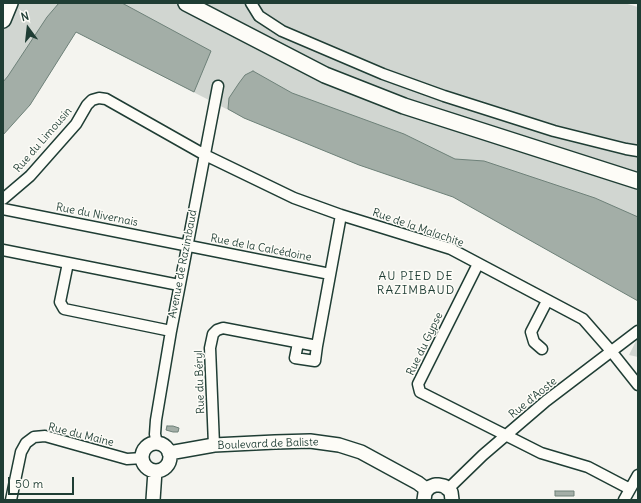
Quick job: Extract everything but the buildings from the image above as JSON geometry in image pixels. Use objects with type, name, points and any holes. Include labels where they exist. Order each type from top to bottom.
[{"type":"main road","points":[[3,20],[10,3]]},
{"type":"main road","points":[[186,3],[326,75],[404,106],[638,181]]},
{"type":"street","points":[[252,3],[259,16],[282,31],[383,74],[444,96],[554,131],[638,151]]},
{"type":"street","name":"Avenue de Razimbaud","points":[[157,444],[155,434],[156,420],[171,331],[218,86]]},
{"type":"street","name":"Rue du Limousin","points":[[3,199],[30,176],[76,124],[87,105],[92,100],[99,98],[106,98],[205,155]]},
{"type":"street","name":"Rue de la Malachite","points":[[205,155],[294,198],[341,215],[451,249],[583,319],[638,385]]},
{"type":"street","name":"Rue du Nivernais","points":[[3,209],[187,245]]},
{"type":"street","points":[[298,343],[295,358],[315,361],[341,215]]},
{"type":"street","name":"Rue de la Calcédoine","points":[[187,245],[330,274]]},
{"type":"street","points":[[3,250],[179,285]]},
{"type":"street","points":[[68,263],[60,302],[64,309],[171,331]]},
{"type":"street","name":"Rue du Gypse","points":[[478,264],[418,384],[420,392],[540,453],[588,467],[630,489]]},
{"type":"street","points":[[542,349],[534,342],[531,332],[547,301]]},
{"type":"street","name":"Rue du Béryl","points":[[214,445],[210,348],[213,334],[217,330],[224,328],[317,346]]},
{"type":"street","name":"Rue d'Aoste","points":[[450,494],[483,455],[546,401],[638,331]]},
{"type":"street","name":"Rue du Maine","points":[[8,498],[21,452],[26,443],[34,437],[46,436],[127,459],[143,458]]},
{"type":"street","name":"Boulevard de Baliste","points":[[169,453],[214,445],[310,441],[340,445],[361,452],[418,483],[425,495]]},
{"type":"street","points":[[153,444],[165,446],[169,453],[170,457],[167,466],[160,471],[155,471],[148,468],[143,462],[143,454],[145,449],[153,444]]},
{"type":"street","points":[[153,500],[155,471]]},
{"type":"street","points":[[624,500],[638,475]]},
{"type":"street","points":[[425,495],[430,487],[435,485],[444,486],[450,494]]},
{"type":"shaded area","points":[[3,3],[624,3],[638,7],[638,301],[453,197],[359,165],[244,118],[76,32],[30,105],[3,135]]},
{"type":"shaded area","points":[[59,3],[122,3],[211,51],[194,92],[76,32],[30,105],[3,135],[3,82],[47,17]]},
{"type":"shaded area","points":[[253,71],[292,93],[404,134],[455,159],[484,161],[595,198],[638,217],[638,301],[453,197],[359,165],[244,118],[228,109],[229,98],[245,75]]},
{"type":"shaded area","points":[[638,337],[638,357],[629,355]]},
{"type":"shaded area","points":[[167,426],[179,428],[178,432],[166,430]]},
{"type":"shaded area","points":[[555,491],[574,491],[574,496],[555,496]]},
{"type":"district","name":"AU PIED DE RAZIMBAUD","points":[[416,284]]}]
